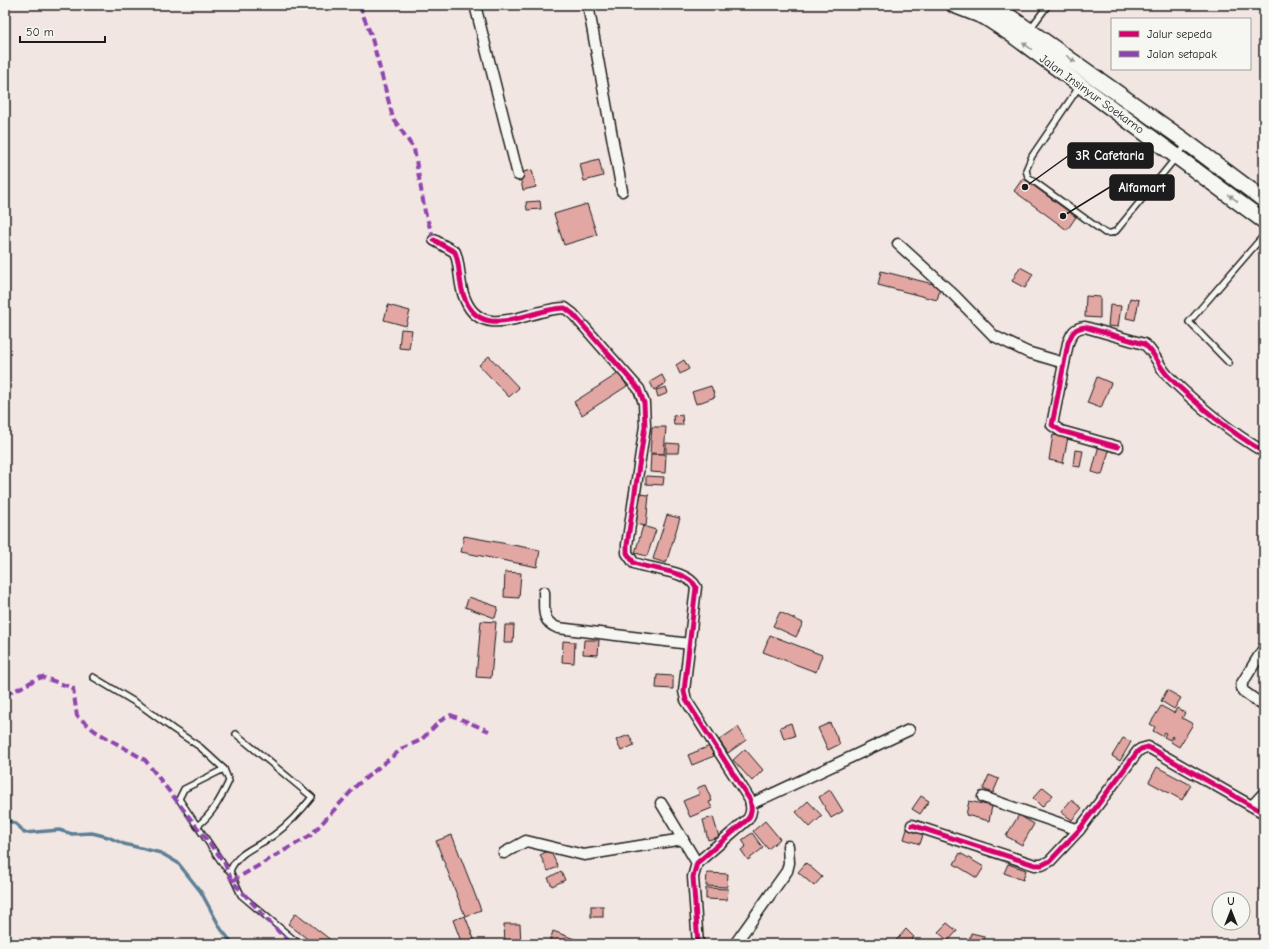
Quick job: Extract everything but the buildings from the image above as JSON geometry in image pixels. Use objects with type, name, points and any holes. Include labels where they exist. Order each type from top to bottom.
[{"type":"main road","name":"Jalan Insinyur Soekarno","points":[[954,5],[985,17],[1264,221]]},
{"type":"main road","name":"Jalan Insinyur Soekarno","points":[[993,5],[1030,29],[1264,200]]},
{"type":"street","points":[[475,5],[518,175]]},
{"type":"street","points":[[588,5],[622,191]]},
{"type":"street","points":[[434,240],[455,252],[459,264],[464,297],[468,306],[476,314],[488,321],[500,322],[565,308],[573,314],[639,389],[644,403],[645,426],[626,550],[629,558],[634,563],[685,576],[693,582],[696,593],[684,691],[686,700],[751,804],[752,814],[748,819],[698,863],[693,876],[698,944]]},
{"type":"street","points":[[898,244],[954,295],[994,336],[1027,352],[1064,363]]},
{"type":"street","points":[[1118,447],[1061,431],[1052,425],[1071,334],[1079,328],[1085,327],[1144,344],[1151,350],[1167,375],[1193,399],[1228,429],[1264,452]]},
{"type":"street","points":[[544,592],[545,618],[548,623],[558,628],[690,644]]},
{"type":"street","points":[[1264,648],[1240,685],[1243,691],[1264,706]]},
{"type":"street","points":[[751,804],[908,730]]},
{"type":"street","points":[[912,825],[1038,865],[1045,865],[1050,862],[1079,830],[1138,752],[1144,748],[1151,748],[1264,813]]},
{"type":"street","points":[[1252,806],[1264,793]]},
{"type":"street","points":[[983,797],[1079,830]]},
{"type":"street","points":[[661,803],[698,863]]},
{"type":"street","points":[[504,853],[526,841],[584,854],[683,839]]},
{"type":"street","points":[[735,944],[787,870],[789,863],[788,846]]},
{"type":"lane","points":[[1030,29],[1048,5]]},
{"type":"lane","points":[[1080,85],[1026,166],[1028,177],[1105,233],[1112,234],[1116,231],[1188,143]]},
{"type":"lane","points":[[1229,363],[1188,322],[1264,235]]},
{"type":"lane","points":[[93,677],[143,707],[200,747],[224,769],[229,781],[225,790],[208,818],[197,826]]},
{"type":"lane","points":[[230,871],[234,861],[251,848],[273,836],[295,818],[312,797],[236,734]]},
{"type":"lane","points":[[224,769],[184,789],[179,799],[224,867],[230,871],[241,895],[299,944]]},
{"type":"waterway","points":[[5,821],[11,821],[16,824],[24,833],[59,830],[72,834],[92,833],[108,837],[124,844],[161,853],[178,863],[201,892],[221,929],[233,944]]},
{"type":"marked path","points":[[359,5],[371,35],[393,118],[414,149],[425,212],[434,240]]},
{"type":"marked path","points":[[5,693],[14,691],[42,677],[73,688],[77,716],[95,731],[145,760],[224,862],[232,881],[279,932],[293,944]]},
{"type":"marked path","points":[[232,881],[311,835],[357,785],[403,748],[421,740],[440,721],[451,715],[489,731]]},
{"type":"cycle path","points":[[434,240],[455,252],[463,293],[473,312],[484,319],[496,321],[510,320],[552,309],[565,308],[573,314],[639,389],[644,403],[645,426],[627,553],[634,563],[668,571],[685,577],[696,587],[684,691],[686,700],[750,800],[751,806],[751,812],[748,819],[697,863],[693,877],[698,944]]},
{"type":"cycle path","points":[[1118,447],[1061,431],[1052,425],[1068,343],[1072,334],[1078,329],[1085,327],[1144,344],[1148,347],[1165,372],[1190,397],[1226,426],[1264,452]]},
{"type":"cycle path","points":[[912,825],[1035,865],[1042,865],[1050,861],[1079,830],[1138,751],[1148,747],[1264,813]]},
{"type":"place","name":"3R Cafetaria","points":[[1025,187]]},
{"type":"place","name":"Alfamart","points":[[1063,216]]}]
